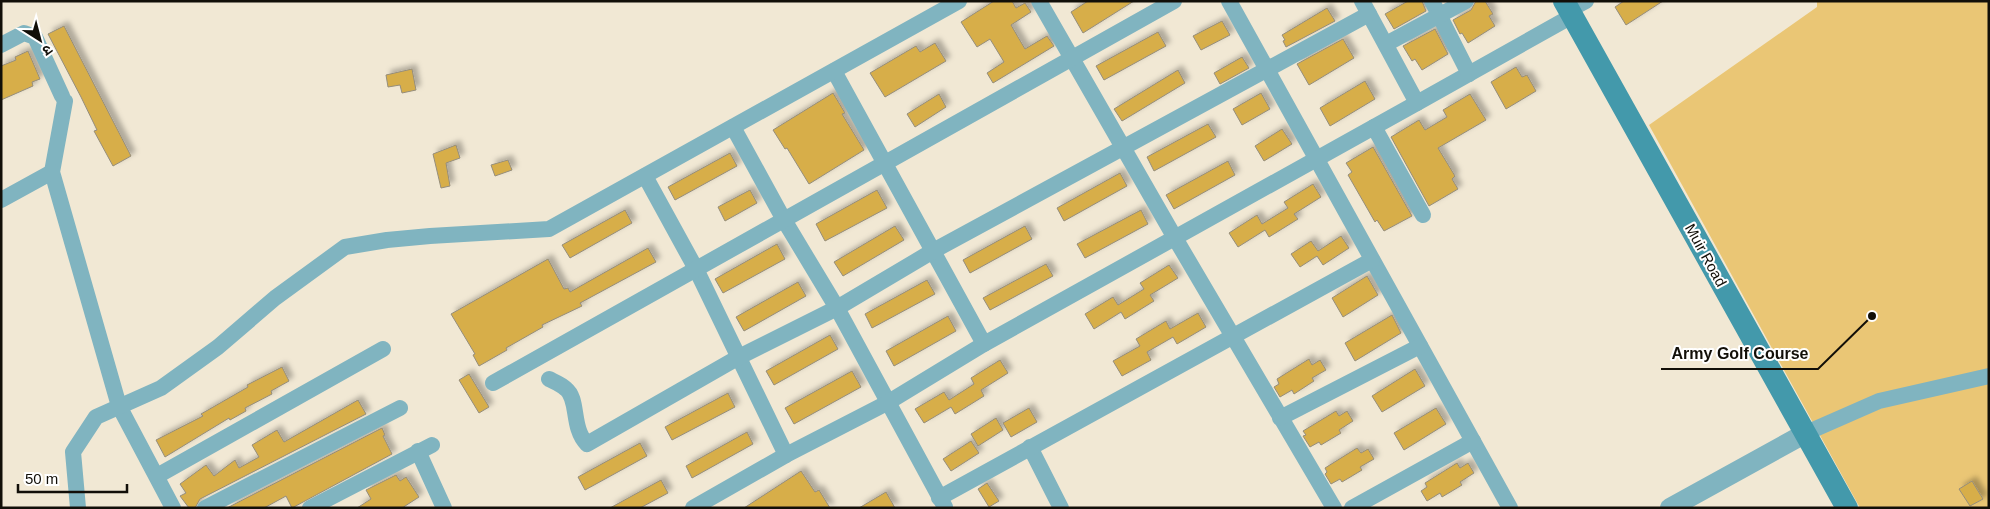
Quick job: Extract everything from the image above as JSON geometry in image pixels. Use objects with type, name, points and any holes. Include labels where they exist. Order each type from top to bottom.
[{"type":"main road","name":"Muir Road","points":[[1573,7],[1847,508]]},
{"type":"street","points":[[78,508],[73,452],[96,417],[161,388],[218,347],[275,298],[345,247],[387,240],[430,236],[549,229],[959,1]]},
{"type":"street","points":[[1040,1],[1071,59],[1174,238],[1334,508]]},
{"type":"street","points":[[493,383],[1174,1]]},
{"type":"street","points":[[1229,1],[1510,508]]},
{"type":"street","points":[[1386,44],[1436,8],[1466,1]]},
{"type":"street","points":[[548,379],[560,384],[571,394],[577,426],[587,444],[739,357],[837,308],[933,251],[1267,70],[1364,5],[1417,102]]},
{"type":"street","points":[[693,508],[786,455],[887,403],[984,344],[1469,74],[1573,7]]},
{"type":"street","points":[[1436,8],[1469,74]]},
{"type":"street","points":[[1,45],[24,33],[35,37],[64,98],[52,172],[119,406],[174,508]]},
{"type":"street","points":[[834,71],[883,164],[984,344]]},
{"type":"street","points":[[733,127],[784,220],[837,308],[942,503],[1030,448],[1372,260]]},
{"type":"street","points":[[1374,127],[1423,215]]},
{"type":"street","points":[[1,200],[52,172]]},
{"type":"street","points":[[645,176],[696,269],[786,455]]},
{"type":"street","points":[[1280,418],[1420,346]]},
{"type":"street","points":[[157,476],[383,349]]},
{"type":"street","points":[[1679,506],[1806,433],[1879,401],[1989,376]]},
{"type":"street","points":[[205,508],[400,408]]},
{"type":"street","points":[[1352,508],[1473,441]]},
{"type":"street","points":[[310,508],[425,448],[444,508]]},
{"type":"street","points":[[1030,448],[1061,508]]},
{"type":"shaded area","points":[[1817,1],[1989,1],[1989,508],[1860,508],[1649,125],[1817,7]]},
{"type":"building","points":[[994,1],[1012,1],[1016,8],[1025,3],[1031,12],[1011,25],[1025,49],[1047,36],[1054,46],[993,83],[987,73],[1004,62],[990,39],[977,47],[961,22]]},
{"type":"building","points":[[1088,1],[1134,1],[1083,33],[1071,12]]},
{"type":"building","points":[[1408,1],[1422,1],[1426,11],[1394,29],[1385,14]]},
{"type":"building","points":[[1476,1],[1485,1],[1493,14],[1489,16],[1495,26],[1468,43],[1462,33],[1460,34],[1453,20],[1471,10]]},
{"type":"building","points":[[1624,1],[1663,1],[1626,25],[1615,7]]},
{"type":"building","points":[[1327,8],[1335,21],[1286,47],[1282,35]]},
{"type":"building","points":[[1222,21],[1230,35],[1201,50],[1193,36]]},
{"type":"building","points":[[64,26],[131,156],[113,166],[94,131],[97,130],[81,97],[48,34]]},
{"type":"building","points":[[1435,29],[1448,54],[1422,70],[1415,59],[1412,61],[1403,46]]},
{"type":"building","points":[[1158,32],[1166,46],[1104,80],[1096,66]]},
{"type":"building","points":[[1343,39],[1354,58],[1309,85],[1297,64]]},
{"type":"building","points":[[935,43],[946,61],[885,97],[870,73],[916,46],[920,52]]},
{"type":"building","points":[[28,51],[40,79],[32,82],[33,86],[1,100],[1,66],[16,60],[15,57]]},
{"type":"building","points":[[1242,57],[1249,68],[1220,84],[1214,73]]},
{"type":"building","points":[[1516,67],[1522,77],[1527,75],[1536,91],[1506,109],[1491,82]]},
{"type":"building","points":[[412,69],[416,90],[402,93],[400,85],[388,87],[386,75]]},
{"type":"building","points":[[1178,70],[1185,83],[1122,121],[1114,109]]},
{"type":"building","points":[[1365,81],[1375,99],[1330,126],[1320,108]]},
{"type":"building","points":[[833,93],[845,113],[842,114],[864,150],[809,184],[787,148],[785,149],[773,130]]},
{"type":"building","points":[[1261,93],[1270,109],[1242,125],[1233,109]]},
{"type":"building","points":[[939,94],[946,107],[915,127],[907,114]]},
{"type":"building","points":[[1470,94],[1486,120],[1438,148],[1455,176],[1452,179],[1458,189],[1429,206],[1391,137],[1419,120],[1425,130],[1447,117],[1443,110]]},
{"type":"building","points":[[1208,124],[1216,137],[1154,171],[1147,157]]},
{"type":"building","points":[[1282,129],[1292,144],[1264,161],[1255,146]]},
{"type":"building","points":[[456,145],[460,158],[446,163],[450,186],[441,188],[433,154]]},
{"type":"building","points":[[1373,147],[1412,216],[1384,231],[1377,220],[1375,222],[1348,175],[1352,172],[1346,163]]},
{"type":"building","points":[[730,153],[737,166],[675,200],[668,187]]},
{"type":"building","points":[[508,160],[512,170],[495,176],[491,165]]},
{"type":"building","points":[[1228,161],[1235,175],[1174,209],[1166,195]]},
{"type":"building","points":[[1120,173],[1127,186],[1064,221],[1057,208]]},
{"type":"building","points":[[1313,184],[1321,197],[1294,214],[1298,219],[1269,237],[1265,230],[1238,247],[1229,233],[1257,215],[1262,224],[1288,208],[1284,202]]},
{"type":"building","points":[[750,190],[757,203],[725,221],[718,207]]},
{"type":"building","points":[[877,190],[887,208],[825,241],[816,224]]},
{"type":"building","points":[[625,210],[632,223],[570,258],[562,245]]},
{"type":"building","points":[[1141,210],[1148,224],[1085,258],[1077,244]]},
{"type":"building","points":[[895,226],[904,240],[843,276],[834,262]]},
{"type":"building","points":[[1025,226],[1032,239],[970,273],[963,260]]},
{"type":"building","points":[[1341,236],[1349,248],[1323,265],[1317,256],[1300,267],[1291,254],[1311,241],[1318,251]]},
{"type":"building","points":[[777,244],[785,259],[723,293],[715,279]]},
{"type":"building","points":[[648,248],[656,262],[580,303],[582,306],[542,325],[543,327],[479,366],[473,355],[475,354],[451,314],[548,259],[564,289],[568,288],[570,292]]},
{"type":"building","points":[[1046,264],[1053,276],[990,310],[983,298]]},
{"type":"building","points":[[1169,265],[1178,278],[1150,295],[1154,301],[1125,319],[1121,312],[1094,329],[1085,314],[1113,297],[1118,305],[1144,289],[1140,283]]},
{"type":"building","points":[[1367,276],[1378,295],[1343,317],[1332,298]]},
{"type":"building","points":[[927,280],[935,294],[872,328],[865,314]]},
{"type":"building","points":[[798,282],[806,296],[744,331],[736,317]]},
{"type":"building","points":[[1198,313],[1206,327],[1177,344],[1173,337],[1147,352],[1151,360],[1122,376],[1113,361],[1140,346],[1136,339],[1166,321],[1170,329]]},
{"type":"building","points":[[1392,315],[1401,333],[1355,361],[1345,343]]},
{"type":"building","points":[[948,316],[956,331],[894,366],[886,351]]},
{"type":"building","points":[[830,335],[838,349],[774,385],[766,371]]},
{"type":"building","points":[[1309,359],[1312,365],[1320,360],[1326,370],[1312,378],[1314,381],[1294,394],[1292,390],[1280,397],[1274,387],[1279,384],[1277,379]]},
{"type":"building","points":[[1000,360],[1008,373],[981,390],[984,396],[955,414],[951,407],[924,423],[915,409],[944,392],[949,400],[974,384],[971,378]]},
{"type":"building","points":[[282,367],[289,381],[271,391],[272,394],[245,408],[246,411],[230,420],[229,418],[165,457],[156,440],[203,416],[201,414],[248,387],[247,385]]},
{"type":"building","points":[[1415,369],[1425,386],[1382,412],[1372,396]]},
{"type":"building","points":[[852,371],[861,387],[794,424],[785,408]]},
{"type":"building","points":[[469,374],[489,407],[479,413],[459,380]]},
{"type":"building","points":[[728,393],[735,407],[672,440],[665,427]]},
{"type":"building","points":[[358,400],[366,414],[200,499],[195,508],[189,508],[180,496],[186,493],[180,484],[206,465],[214,476],[235,460],[239,468],[259,457],[252,445],[277,430],[284,442]]},
{"type":"building","points":[[1029,408],[1037,422],[1011,437],[1003,423]]},
{"type":"building","points":[[1436,408],[1446,424],[1404,450],[1394,433]]},
{"type":"building","points":[[1336,411],[1339,416],[1347,411],[1353,421],[1339,430],[1341,433],[1321,445],[1319,442],[1310,447],[1303,436],[1306,435],[1303,431]]},
{"type":"building","points":[[996,418],[1003,430],[978,446],[971,434]]},
{"type":"building","points":[[382,428],[385,435],[383,436],[392,454],[292,508],[286,496],[264,508],[227,508]]},
{"type":"building","points":[[747,432],[753,444],[692,478],[686,466]]},
{"type":"building","points":[[971,441],[979,453],[951,471],[943,459]]},
{"type":"building","points":[[640,443],[647,456],[585,490],[578,477]]},
{"type":"building","points":[[1357,448],[1361,453],[1368,449],[1374,459],[1360,467],[1362,470],[1342,482],[1340,479],[1331,484],[1325,474],[1327,472],[1325,468]]},
{"type":"building","points":[[1457,463],[1460,468],[1468,463],[1474,473],[1460,482],[1462,485],[1442,497],[1440,493],[1427,501],[1421,491],[1427,487],[1425,483]]},
{"type":"building","points":[[801,471],[815,492],[819,490],[830,508],[744,508]]},
{"type":"building","points":[[396,475],[400,481],[406,477],[419,497],[402,508],[357,508],[371,499],[366,490]]},
{"type":"building","points":[[661,480],[668,493],[640,508],[610,508]]},
{"type":"building","points":[[1972,481],[1983,499],[1970,506],[1959,489]]},
{"type":"building","points":[[987,483],[999,501],[989,507],[978,489]]},
{"type":"building","points":[[886,492],[895,508],[859,508]]},
{"type":"place","name":"Army Golf Course","points":[[1872,316]]}]
